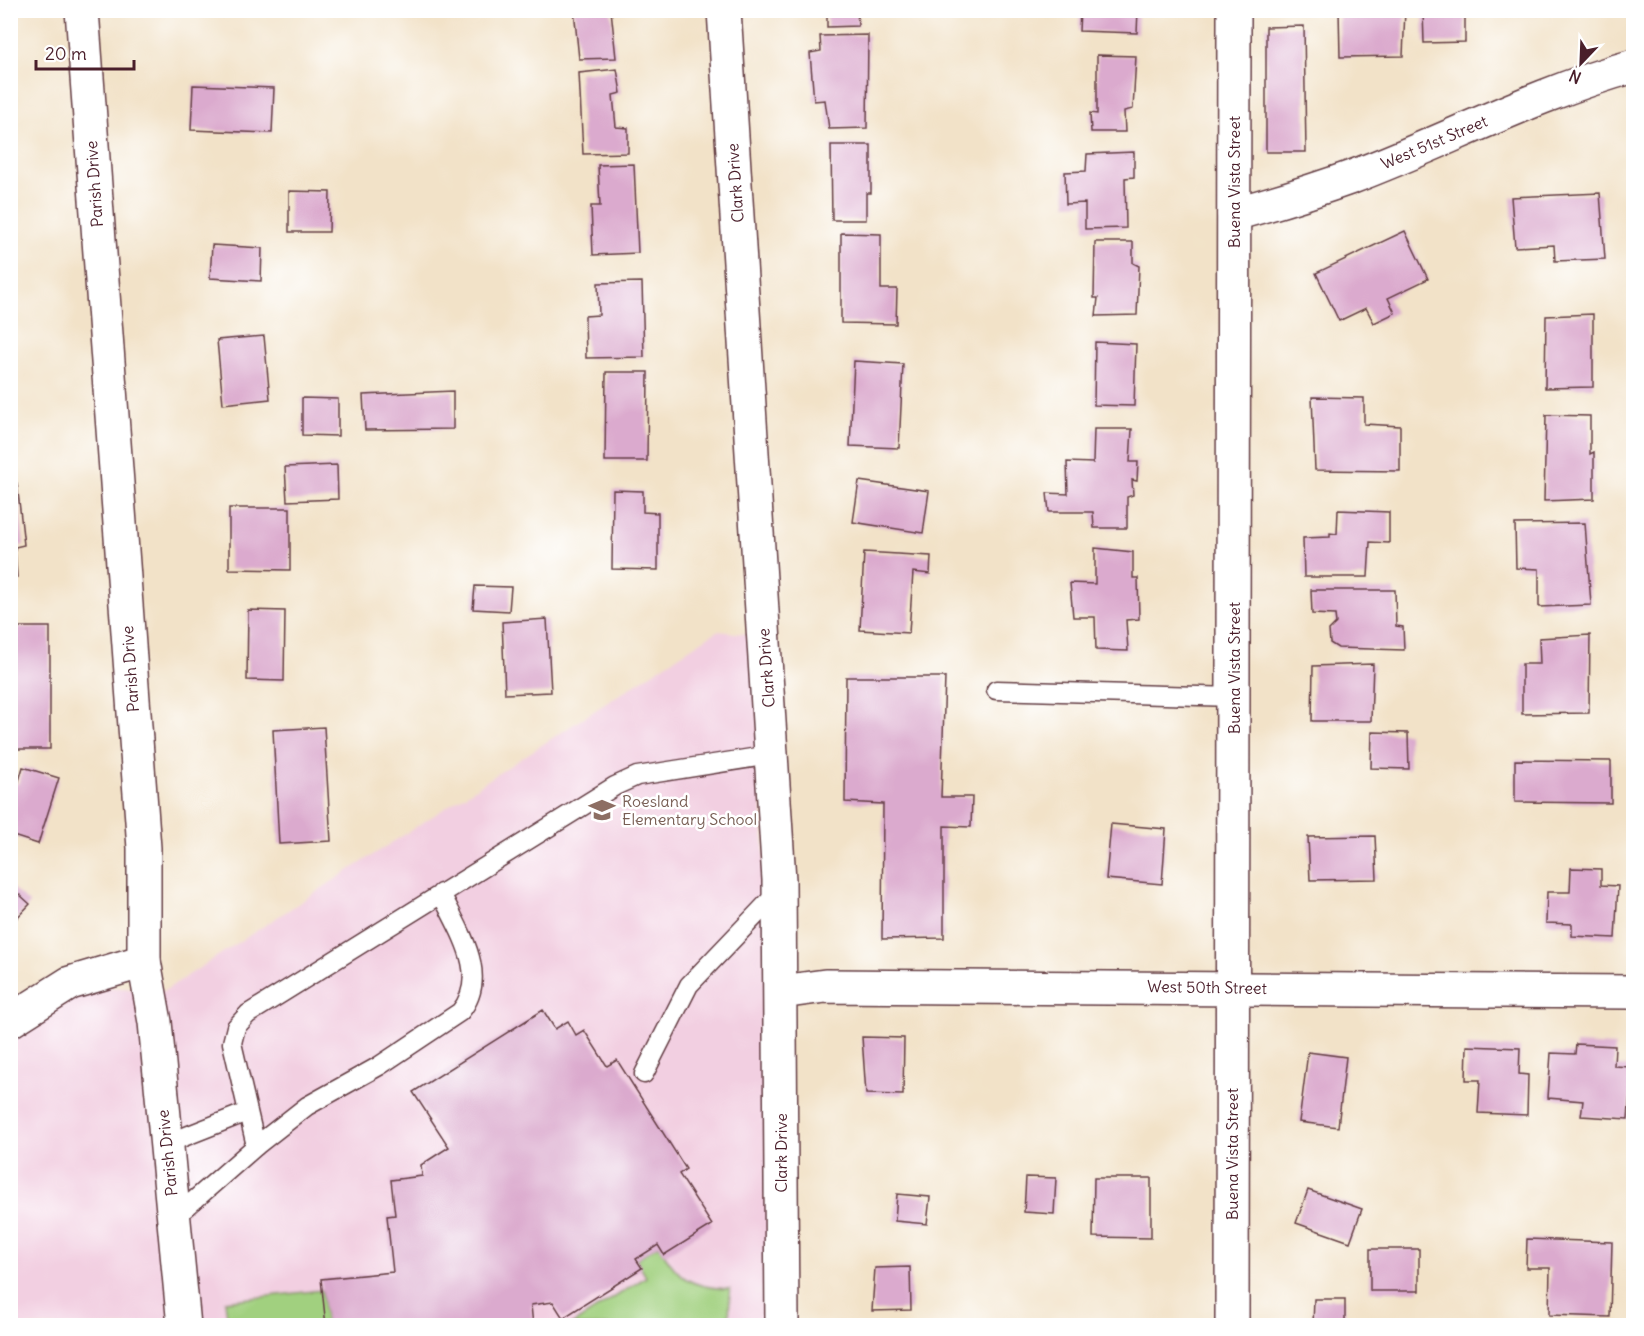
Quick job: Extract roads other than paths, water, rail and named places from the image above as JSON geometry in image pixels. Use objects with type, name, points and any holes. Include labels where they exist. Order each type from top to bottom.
[{"type":"street","name":"Parish Drive","points":[[82,10],[143,837],[144,961],[155,1022],[184,1326]]},
{"type":"street","name":"Clark Drive","points":[[724,10],[779,891],[782,1326]]},
{"type":"street","name":"Buena Vista Street","points":[[1232,1326],[1234,10]]},
{"type":"street","name":"West 51st Street","points":[[1234,214],[1286,200],[1354,176],[1530,102],[1634,66]]},
{"type":"street","points":[[10,1021],[70,983],[144,961]]},
{"type":"street","name":"West 50th Street","points":[[781,992],[825,986],[1233,987],[1634,992]]},
{"type":"lane","points":[[996,690],[1233,697]]},
{"type":"lane","points":[[256,1146],[232,1043],[236,1027],[248,1014],[605,792],[637,776],[771,755]]},
{"type":"lane","points":[[644,1074],[689,985],[779,891]]},
{"type":"lane","points":[[174,1218],[256,1146],[308,1106],[379,1066],[460,1012],[468,1002],[474,987],[473,964],[441,893]]},
{"type":"lane","points":[[166,1144],[248,1112]]},
{"type":"place","name":"Roesland Elementary School","points":[[602,810]]}]
